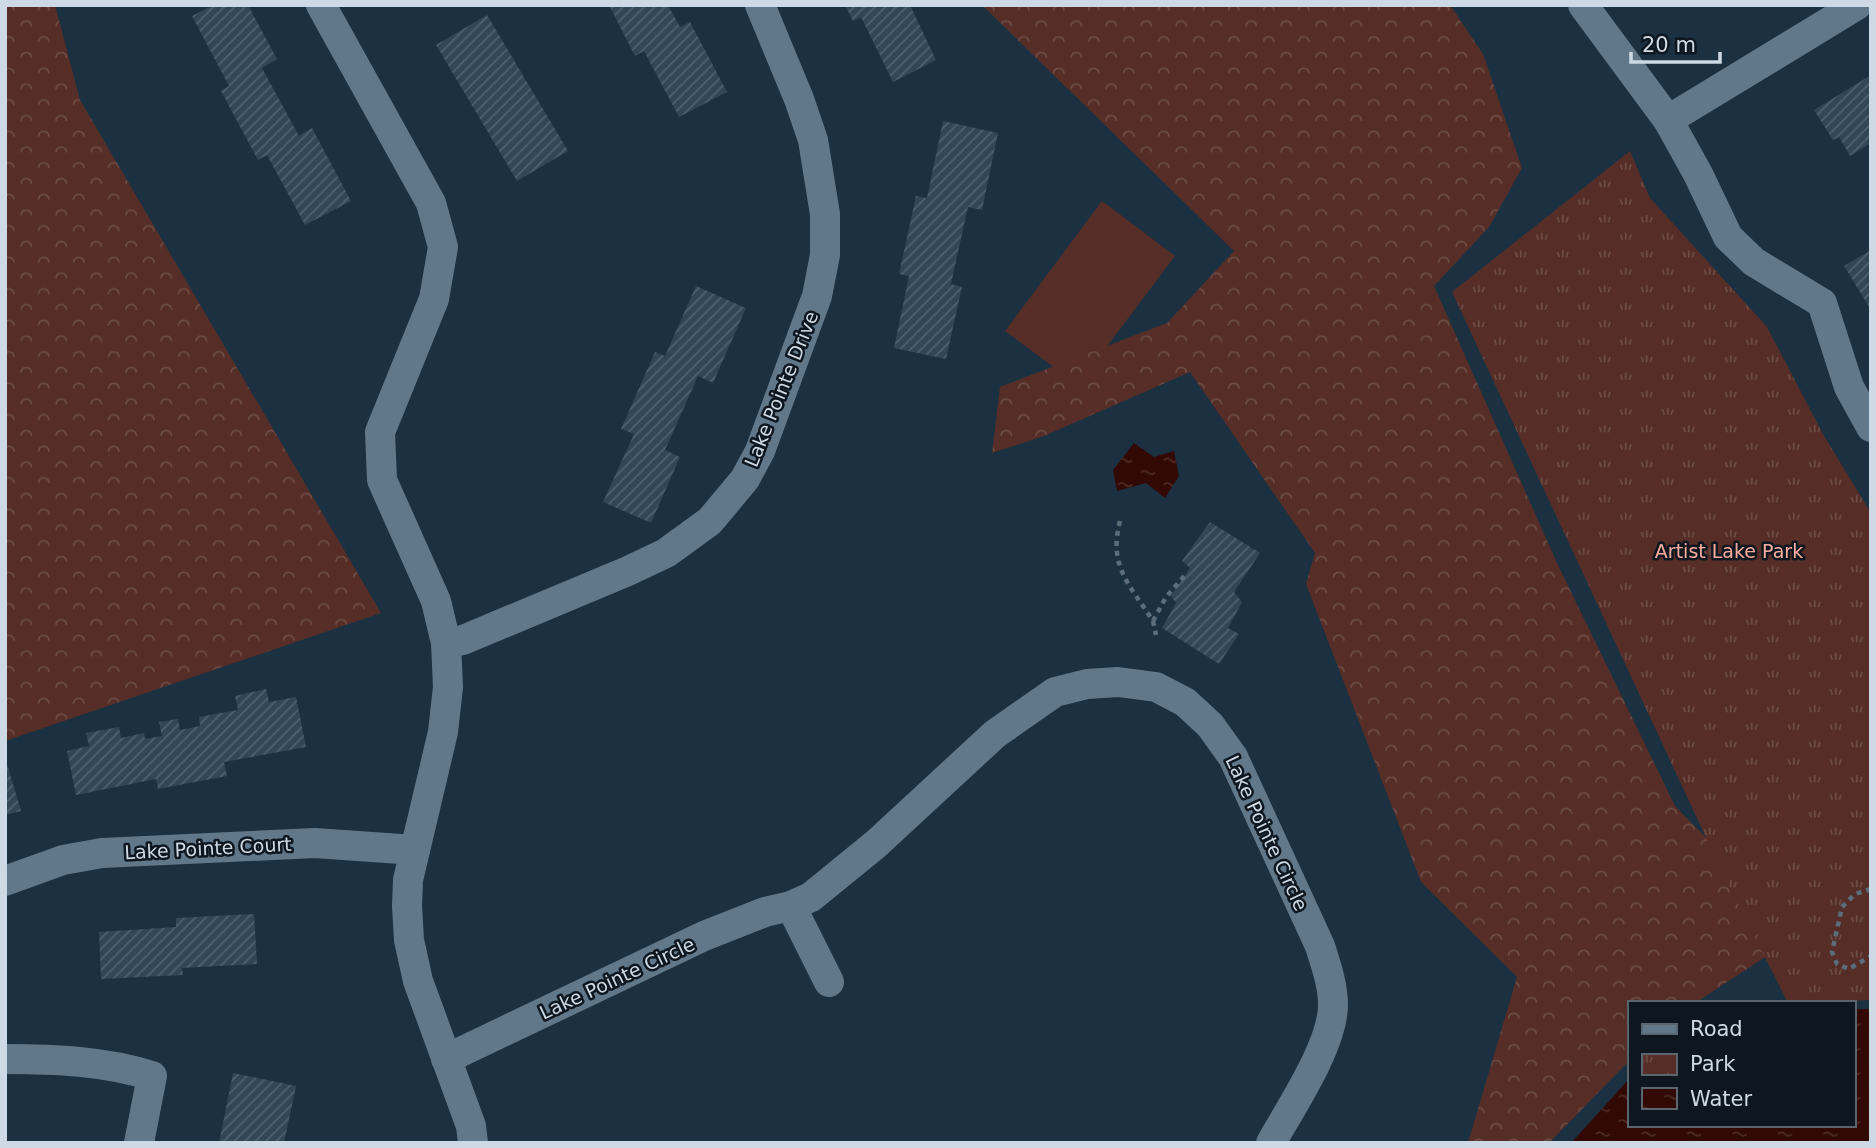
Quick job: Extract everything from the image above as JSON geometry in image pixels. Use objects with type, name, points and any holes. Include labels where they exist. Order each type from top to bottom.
[{"type":"street","points":[[321,5],[431,203],[443,247],[434,299],[380,432],[380,449],[382,480],[436,601],[446,643],[448,687],[443,732],[408,880],[409,940],[418,981],[472,1134]]},
{"type":"street","name":"Lake Pointe Drive","points":[[446,643],[463,640],[666,553],[710,521],[745,479],[760,451],[817,296],[825,255],[825,214],[813,140],[760,5]]},
{"type":"street","points":[[1583,5],[1668,120],[1728,237],[1754,262],[1822,303],[1849,387],[1871,428]]},
{"type":"street","points":[[1668,120],[1857,5]]},
{"type":"street","name":"Lake Pointe Circle","points":[[446,1059],[704,936],[811,897],[876,844],[995,734],[1055,692],[1087,684],[1118,682],[1156,687],[1185,702],[1210,725],[1233,757],[1321,946],[1330,977],[1334,1006],[1328,1031],[1314,1066],[1271,1143]]},
{"type":"street","name":"Lake Pointe Court","points":[[5,881],[63,860],[102,853],[315,843],[415,850]]},
{"type":"street","points":[[792,906],[829,982]]},
{"type":"street","points":[[5,1059],[59,1060],[124,1067],[152,1076],[139,1143]]},
{"type":"path","points":[[1120,521],[1115,552],[1122,572],[1153,621],[1156,635]]},
{"type":"path","points":[[1153,621],[1166,597],[1186,574]]},
{"type":"path","points":[[1871,889],[1855,894],[1842,907],[1832,952],[1837,964],[1849,969],[1871,956]]},
{"type":"green space","points":[[5,5],[55,5],[80,100],[381,613],[5,741]]},
{"type":"green space","points":[[982,5],[1450,5],[1483,54],[1522,168],[1489,227],[1434,286],[1557,563],[1675,806],[1763,896],[1773,952],[1698,1001],[1628,1001],[1628,1062],[1549,1143],[1468,1143],[1517,977],[1421,882],[1306,584],[1315,553],[1190,372],[1044,436],[992,453],[1000,387],[1167,323],[1234,251]]},
{"type":"green space","name":"Artist Lake Park","points":[[1630,151],[1650,198],[1767,327],[1824,436],[1871,513],[1871,1000],[1787,1001],[1723,874],[1452,292]]},
{"type":"green space","points":[[1102,201],[1175,256],[1078,385],[1005,331]]},
{"type":"water","points":[[1134,443],[1154,457],[1174,451],[1179,476],[1165,498],[1146,483],[1117,491],[1113,470]]},
{"type":"water","points":[[1855,1009],[1871,1009],[1871,1143],[1571,1143],[1628,1080],[1628,1127],[1855,1127]]},
{"type":"building","points":[[213,5],[248,5],[277,59],[262,68],[299,136],[312,128],[351,201],[305,225],[267,155],[258,160],[221,91],[229,86],[192,16]]},
{"type":"building","points":[[609,5],[668,5],[680,27],[690,22],[727,92],[679,117],[644,51],[635,56]]},
{"type":"building","points":[[845,5],[910,5],[936,60],[893,82],[861,17],[853,21]]},
{"type":"building","points":[[487,15],[568,151],[517,181],[436,45]]},
{"type":"building","points":[[1871,75],[1871,143],[1850,156],[1839,137],[1833,140],[1814,110]]},
{"type":"building","points":[[943,121],[998,133],[982,210],[968,207],[951,284],[962,287],[946,359],[894,348],[909,276],[899,274],[916,196],[927,198]]},
{"type":"building","points":[[1871,250],[1871,310],[1844,266]]},
{"type":"building","points":[[696,286],[746,308],[713,383],[698,376],[665,450],[680,457],[651,523],[603,502],[634,434],[621,429],[655,352],[665,356]]},
{"type":"building","points":[[1210,522],[1260,553],[1234,592],[1242,602],[1228,628],[1239,634],[1219,664],[1162,628],[1176,603],[1171,596],[1190,568],[1182,561]]},
{"type":"building","points":[[266,689],[269,702],[296,697],[306,747],[224,762],[227,776],[158,789],[156,779],[76,795],[67,751],[89,746],[86,733],[119,727],[121,738],[144,733],[145,739],[162,736],[159,722],[178,719],[180,730],[200,726],[199,717],[238,710],[235,696]]},
{"type":"building","points":[[7,764],[21,811],[5,815],[5,765]]},
{"type":"building","points":[[254,914],[257,964],[182,968],[183,975],[101,979],[99,932],[176,927],[176,918]]},
{"type":"building","points":[[233,1073],[296,1086],[284,1143],[219,1143]]}]
